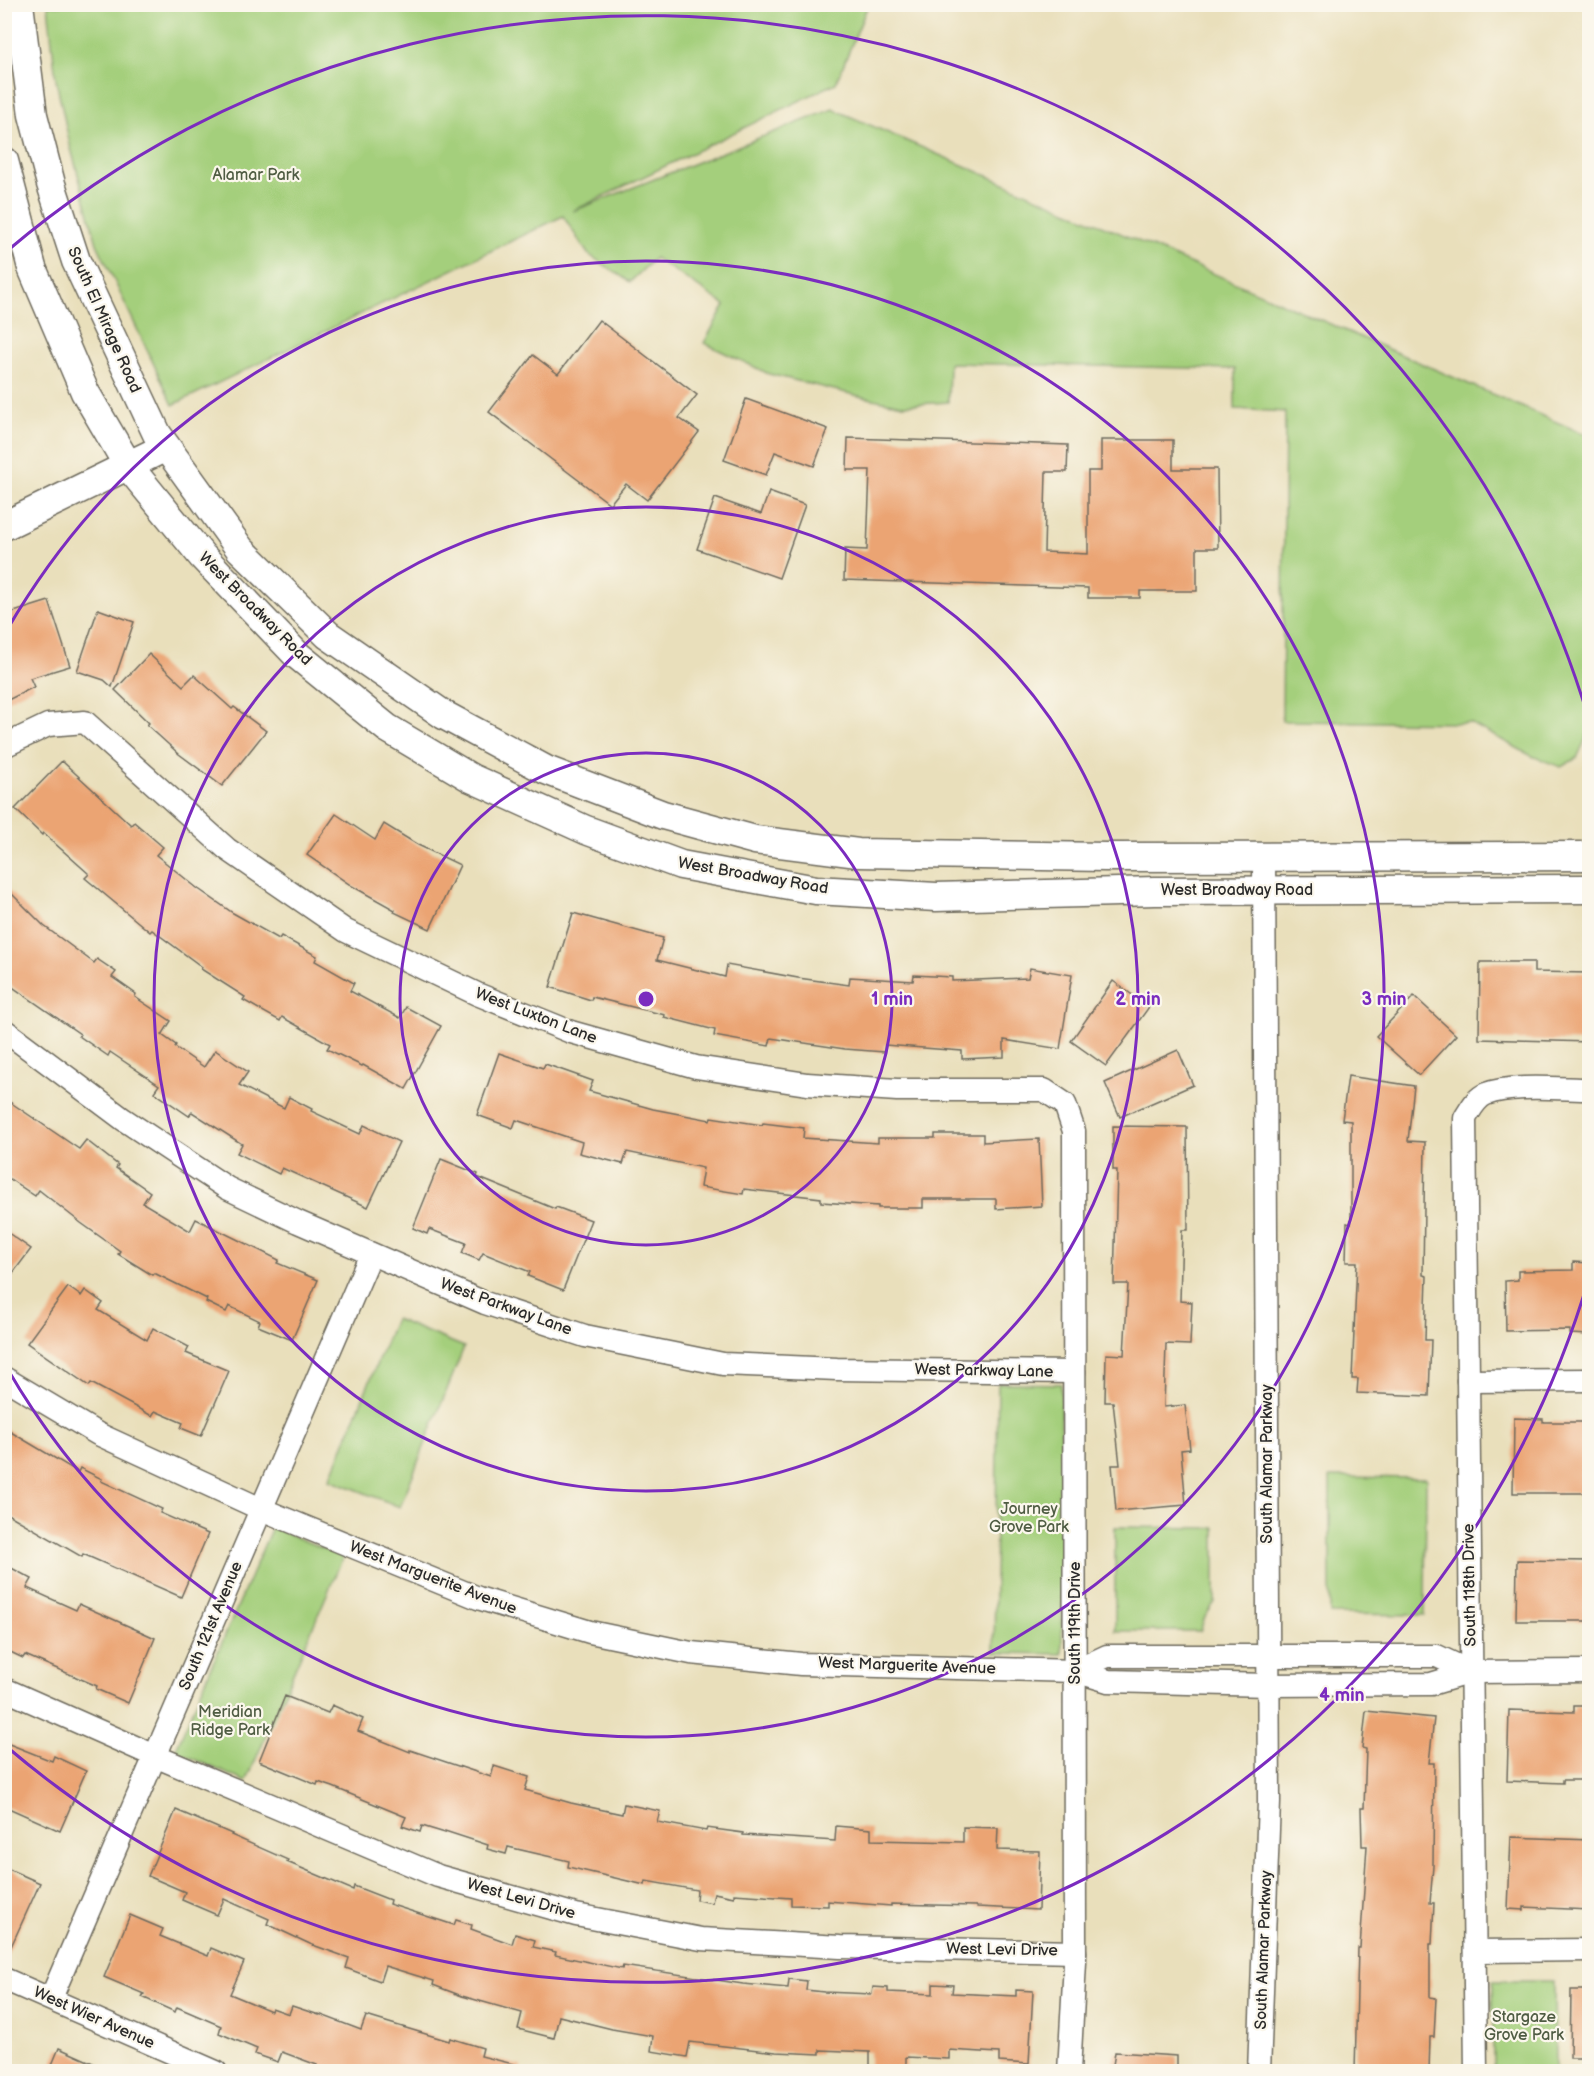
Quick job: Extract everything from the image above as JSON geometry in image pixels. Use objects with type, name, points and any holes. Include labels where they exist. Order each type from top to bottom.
[{"type":"main road","name":"South El Mirage Road","points":[[20,4],[33,115],[51,184],[76,261],[157,434],[166,447]]},
{"type":"main road","points":[[4,161],[32,268],[85,392],[129,467]]},
{"type":"main road","points":[[4,526],[166,447]]},
{"type":"main road","name":"West Broadway Road","points":[[166,447],[240,549],[328,635],[444,715],[546,770],[663,815],[755,840],[858,853],[1059,857],[1590,856]]},
{"type":"main road","name":"West Broadway Road","points":[[129,467],[202,556],[297,655],[387,728],[471,778],[586,830],[681,866],[816,890],[936,897],[1155,891],[1590,889]]},
{"type":"street","name":"West Luxton Lane","points":[[4,746],[48,725],[85,722],[227,849],[346,931],[469,991],[571,1032],[696,1066],[807,1084],[897,1090],[1044,1090],[1065,1104]]},
{"type":"street","name":"South Alamar Parkway","points":[[1259,2072],[1269,1802],[1264,856]]},
{"type":"street","name":"West Parkway Lane","points":[[4,1030],[123,1119],[227,1188],[485,1303],[585,1336],[723,1364],[837,1369],[1074,1372]]},
{"type":"street","name":"South 118th Drive","points":[[1476,2072],[1466,1118],[1475,1102],[1485,1094],[1508,1089],[1590,1089]]},
{"type":"street","name":"South 119th Drive","points":[[1065,1104],[1074,1131],[1075,1952],[1069,2072]]},
{"type":"street","name":"South 121st Avenue","points":[[51,1998],[371,1254]]},
{"type":"street","name":"West Marguerite Avenue","points":[[4,1377],[98,1434],[261,1509],[478,1598],[590,1632],[691,1653],[801,1664],[1075,1671],[1108,1681],[1268,1685],[1431,1684],[1471,1672],[1590,1671]]},
{"type":"street","points":[[1468,1381],[1590,1380]]},
{"type":"street","name":"West Marguerite Avenue","points":[[1075,1671],[1107,1656],[1437,1656],[1471,1672]]},
{"type":"street","name":"West Levi Drive","points":[[4,1689],[438,1876],[576,1915],[700,1939],[840,1947],[1075,1952]]},
{"type":"street","points":[[1475,1951],[1590,1950]]},
{"type":"street","name":"West Wier Avenue","points":[[4,1979],[216,2072]]},
{"type":"green space","name":"Alamar Park","points":[[48,5],[868,5],[836,83],[573,211],[833,109],[1589,436],[1589,732],[1577,758],[1561,767],[1532,756],[1470,723],[1282,721],[1285,412],[1235,409],[1235,369],[949,363],[948,402],[903,405],[863,397],[769,374],[704,343],[725,305],[655,258],[630,282],[588,254],[563,216],[173,405],[97,244],[70,145],[56,80]]},
{"type":"green space","points":[[395,1319],[464,1347],[400,1507],[330,1479]]},
{"type":"green space","name":"Journey Grove Park","points":[[998,1383],[1061,1384],[1062,1654],[994,1653]]},
{"type":"green space","points":[[1330,1477],[1426,1478],[1425,1615],[1330,1614]]},
{"type":"green space","name":"Meridian Ridge Park","points":[[272,1527],[343,1557],[246,1782],[175,1751]]},
{"type":"green space","points":[[1115,1527],[1215,1528],[1215,1602],[1205,1617],[1200,1631],[1115,1631]]},
{"type":"green space","name":"Stargaze Grove Park","points":[[1493,1981],[1554,1981],[1555,2071],[1493,2071]]},
{"type":"building","points":[[599,320],[697,395],[679,418],[699,432],[647,500],[626,484],[610,504],[489,412],[533,355],[558,374]]},
{"type":"building","points":[[746,399],[828,429],[814,466],[775,452],[766,475],[724,460]]},
{"type":"building","points":[[848,438],[1068,445],[1067,472],[1046,472],[1044,552],[1088,554],[1088,471],[1101,471],[1101,440],[1173,440],[1173,469],[1217,469],[1218,548],[1197,548],[1197,591],[1140,591],[1140,598],[1088,598],[1088,588],[844,580],[845,549],[867,550],[870,470],[847,470]]},
{"type":"building","points":[[769,492],[805,505],[779,578],[697,549],[715,498],[761,514]]},
{"type":"building","points":[[49,601],[70,666],[30,678],[34,687],[4,702],[4,615]]},
{"type":"building","points":[[98,609],[134,622],[112,687],[104,680],[77,671]]},
{"type":"building","points":[[149,654],[183,686],[194,675],[232,709],[234,707],[266,731],[222,786],[179,754],[147,725],[149,723],[115,690]]},
{"type":"building","points":[[62,761],[131,825],[134,822],[163,847],[156,855],[197,888],[233,913],[279,939],[281,936],[317,956],[315,961],[354,983],[350,991],[400,1018],[406,1007],[441,1026],[406,1089],[363,1065],[327,1049],[330,1044],[282,1017],[280,1021],[243,1000],[245,997],[201,969],[202,967],[152,930],[150,932],[85,878],[89,874],[15,809]]},
{"type":"building","points":[[336,814],[375,840],[384,824],[418,845],[460,865],[430,929],[394,912],[395,910],[352,886],[307,855]]},
{"type":"building","points":[[4,886],[44,926],[94,963],[97,959],[116,972],[112,977],[136,994],[135,997],[171,1021],[162,1035],[204,1067],[215,1050],[248,1072],[239,1085],[284,1108],[289,1097],[312,1109],[311,1111],[360,1134],[364,1125],[399,1142],[368,1207],[282,1168],[279,1174],[237,1153],[242,1144],[192,1112],[189,1116],[154,1092],[159,1085],[110,1052],[108,1056],[4,981]]},
{"type":"building","points":[[573,913],[663,938],[657,960],[725,977],[727,965],[849,985],[850,977],[913,981],[914,975],[952,977],[952,981],[1028,978],[1030,968],[1072,975],[1060,1049],[1004,1040],[1004,1057],[962,1059],[962,1051],[885,1045],[884,1052],[845,1049],[771,1038],[769,1046],[714,1036],[715,1030],[664,1017],[665,1015],[592,997],[591,1000],[550,987]]},
{"type":"building","points":[[1480,962],[1534,962],[1534,972],[1590,973],[1590,1042],[1479,1039]]},
{"type":"building","points":[[1113,981],[1149,1007],[1106,1066],[1071,1041]]},
{"type":"building","points":[[1414,996],[1456,1035],[1419,1075],[1376,1036]]},
{"type":"building","points":[[1178,1050],[1193,1085],[1120,1117],[1105,1083]]},
{"type":"building","points":[[499,1053],[543,1068],[545,1064],[593,1081],[589,1091],[653,1109],[710,1120],[711,1117],[762,1125],[763,1123],[804,1128],[803,1138],[878,1143],[878,1138],[935,1138],[935,1134],[983,1134],[983,1142],[1039,1139],[1042,1206],[996,1209],[996,1199],[923,1199],[923,1208],[878,1208],[878,1206],[821,1202],[821,1198],[744,1189],[743,1194],[700,1187],[703,1168],[627,1152],[623,1164],[579,1153],[582,1142],[516,1120],[513,1128],[477,1115]]},
{"type":"building","points":[[1348,1076],[1414,1086],[1408,1141],[1425,1142],[1423,1275],[1427,1276],[1425,1340],[1431,1340],[1429,1396],[1357,1393],[1358,1379],[1352,1379],[1357,1262],[1346,1262],[1347,1223],[1351,1224],[1351,1121],[1342,1120]]},
{"type":"building","points":[[4,1098],[79,1149],[86,1140],[118,1165],[116,1168],[150,1192],[143,1203],[190,1231],[196,1219],[279,1260],[277,1263],[318,1280],[292,1340],[258,1326],[260,1321],[229,1306],[226,1312],[206,1302],[207,1299],[154,1273],[152,1275],[118,1254],[120,1251],[39,1190],[35,1196],[4,1175]]},
{"type":"building","points":[[1113,1126],[1187,1127],[1188,1230],[1182,1230],[1180,1301],[1192,1302],[1190,1345],[1166,1344],[1164,1407],[1185,1405],[1190,1449],[1181,1450],[1186,1505],[1116,1511],[1112,1465],[1120,1465],[1113,1402],[1105,1402],[1106,1354],[1124,1355],[1128,1284],[1114,1284],[1117,1170],[1113,1170]]},
{"type":"building","points":[[441,1159],[478,1174],[477,1177],[555,1209],[556,1207],[591,1220],[563,1290],[528,1276],[530,1272],[483,1253],[479,1260],[462,1253],[466,1243],[429,1229],[427,1234],[413,1228]]},
{"type":"building","points":[[4,1230],[31,1249],[4,1285]]},
{"type":"building","points":[[1573,1262],[1590,1263],[1590,1335],[1570,1334],[1570,1330],[1506,1331],[1505,1281],[1518,1280],[1518,1271],[1573,1270]]},
{"type":"building","points":[[68,1287],[81,1296],[85,1290],[103,1303],[98,1310],[147,1340],[153,1328],[189,1347],[186,1353],[229,1371],[201,1436],[181,1428],[183,1423],[155,1411],[152,1416],[91,1383],[89,1386],[27,1343]]},
{"type":"building","points":[[1514,1418],[1543,1419],[1543,1422],[1590,1422],[1590,1493],[1513,1493]]},
{"type":"building","points":[[4,1428],[78,1472],[80,1468],[102,1479],[101,1481],[162,1509],[160,1513],[208,1534],[181,1597],[83,1554],[82,1557],[4,1512]]},
{"type":"building","points":[[1517,1560],[1590,1561],[1590,1621],[1516,1621]]},
{"type":"building","points":[[4,1564],[32,1579],[27,1588],[76,1610],[79,1604],[155,1638],[128,1703],[96,1689],[97,1686],[25,1655],[23,1658],[4,1649]]},
{"type":"building","points":[[285,1696],[328,1713],[332,1705],[363,1719],[358,1731],[410,1752],[410,1750],[491,1777],[494,1766],[529,1777],[525,1790],[571,1803],[622,1814],[624,1804],[660,1811],[657,1822],[706,1831],[707,1828],[743,1833],[743,1835],[835,1841],[836,1826],[871,1829],[871,1840],[963,1842],[963,1827],[998,1828],[997,1850],[1040,1851],[1038,1910],[976,1906],[891,1904],[891,1906],[828,1901],[828,1906],[791,1905],[791,1898],[734,1894],[734,1897],[714,1893],[712,1903],[696,1900],[697,1890],[646,1881],[645,1885],[568,1867],[569,1861],[508,1847],[506,1854],[487,1849],[488,1845],[422,1826],[420,1832],[402,1826],[406,1817],[333,1787],[318,1782],[317,1785],[259,1761]]},
{"type":"building","points":[[1574,1706],[1590,1706],[1590,1780],[1563,1780],[1563,1783],[1507,1781],[1509,1710],[1574,1712]]},
{"type":"building","points":[[1366,1711],[1434,1718],[1429,1763],[1434,1763],[1433,1866],[1430,1903],[1434,1903],[1432,1944],[1430,1944],[1430,1997],[1436,1998],[1434,2037],[1430,2037],[1429,2072],[1355,2072],[1358,1948],[1360,1948],[1367,1846],[1362,1846],[1361,1808],[1364,1808],[1366,1749],[1362,1748]]},
{"type":"building","points":[[4,1742],[52,1761],[54,1756],[86,1771],[60,1831],[4,1806]]},
{"type":"building","points":[[176,1810],[353,1890],[354,1886],[390,1900],[389,1904],[454,1925],[456,1920],[472,1925],[471,1929],[512,1944],[515,1934],[535,1940],[533,1947],[556,1952],[555,1955],[622,1969],[623,1966],[743,1984],[788,1988],[789,1979],[807,1981],[806,1990],[824,1992],[872,1994],[873,1987],[888,1988],[888,1992],[933,1994],[933,1984],[953,1985],[952,1993],[1016,1996],[1016,1990],[1033,1991],[1029,2064],[999,2062],[999,2053],[949,2050],[949,2059],[906,2057],[906,2069],[870,2067],[870,2052],[820,2050],[820,2054],[776,2052],[690,2042],[687,2057],[651,2051],[653,2036],[559,2016],[554,2038],[518,2029],[522,2013],[462,1996],[433,1985],[434,1981],[385,1966],[380,1981],[346,1968],[349,1958],[310,1944],[267,1924],[269,1919],[224,1899],[217,1915],[182,1900],[185,1892],[148,1876]]},
{"type":"building","points":[[1511,1837],[1590,1840],[1590,1910],[1524,1907],[1524,1910],[1508,1909]]},
{"type":"building","points":[[4,1867],[40,1883],[4,1962]]},
{"type":"building","points":[[130,1915],[163,1929],[160,1936],[208,1956],[211,1948],[244,1962],[230,1994],[271,2011],[272,2008],[289,2014],[292,2006],[361,2030],[366,2016],[449,2041],[450,2038],[483,2048],[481,2056],[521,2066],[520,2072],[315,2072],[317,2065],[282,2052],[278,2062],[255,2054],[257,2049],[219,2033],[221,2026],[177,2007],[175,2012],[142,1997],[144,1994],[104,1977]]},
{"type":"building","points":[[1571,1990],[1590,1990],[1590,2058],[1570,2058]]},
{"type":"building","points":[[59,2048],[113,2072],[49,2072]]},
{"type":"building","points":[[1115,2052],[1177,2056],[1177,2072],[1112,2072]]}]
